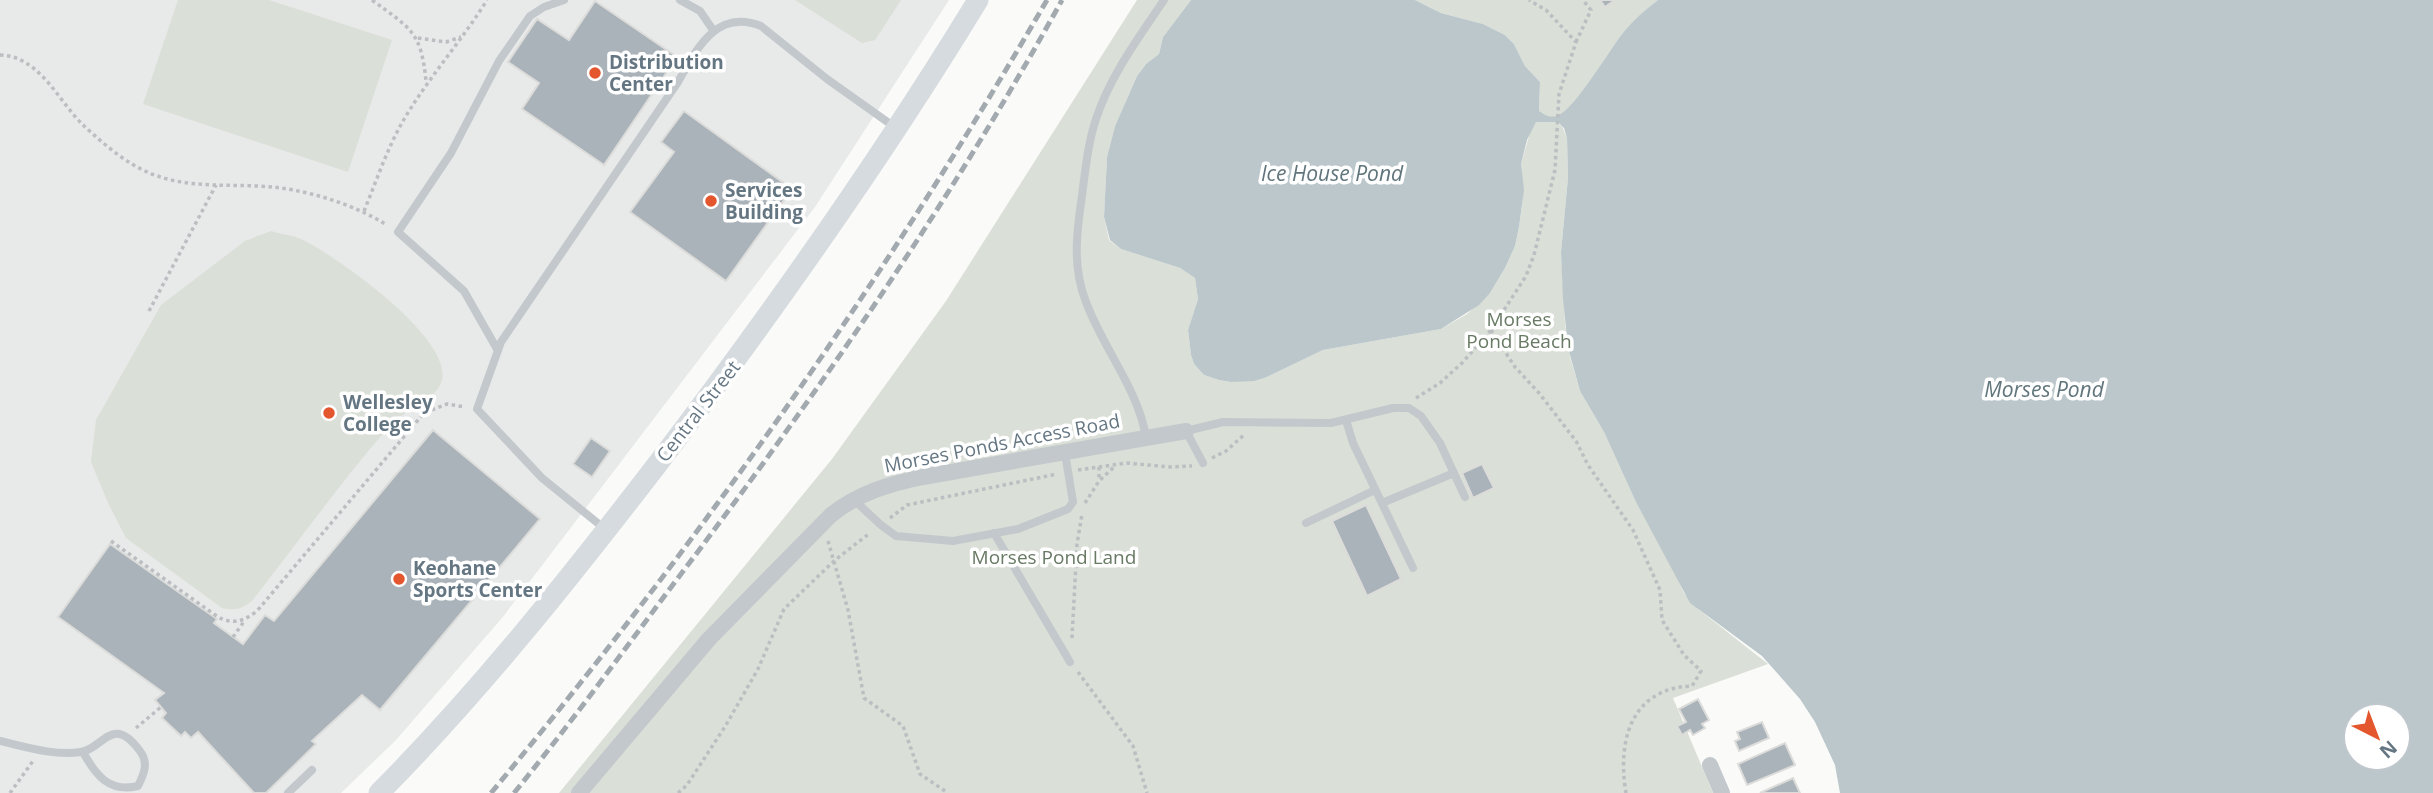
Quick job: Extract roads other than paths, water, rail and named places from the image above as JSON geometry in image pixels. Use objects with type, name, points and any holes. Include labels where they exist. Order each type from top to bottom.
[{"type":"main road","name":"Central Street","points":[[379,793],[433,737],[499,661],[606,530],[748,345],[896,128],[978,0]]},
{"type":"street","name":"Morses Ponds Access Road","points":[[579,793],[723,624],[831,515],[853,499],[912,479],[1185,431]]},
{"type":"street","points":[[1710,765],[1722,793]]},
{"type":"lane","points":[[497,349],[464,291],[398,232],[451,153],[499,61],[530,16],[544,7],[564,0]]},
{"type":"lane","points":[[680,0],[700,11],[713,30]]},
{"type":"lane","points":[[1146,437],[1138,408],[1086,303],[1077,276],[1076,247],[1089,149],[1098,114],[1125,59],[1164,0]]},
{"type":"lane","points":[[606,530],[542,478],[477,409],[497,349],[678,82],[699,46],[713,30],[731,24],[750,22],[761,26],[827,79],[896,128]]},
{"type":"lane","points":[[1203,463],[1185,431],[1223,422],[1317,424],[1393,408],[1409,408],[1421,416],[1435,434],[1465,497]]},
{"type":"lane","points":[[1346,420],[1353,443],[1413,568]]},
{"type":"lane","points":[[853,499],[896,536],[953,541],[1018,529],[1068,509],[1073,502],[1065,453]]},
{"type":"lane","points":[[1382,503],[1454,473]]},
{"type":"lane","points":[[1306,523],[1376,490]]},
{"type":"lane","points":[[994,533],[1070,662]]},
{"type":"lane","points":[[0,741],[40,751],[83,752],[103,737],[117,733],[131,739],[143,754],[146,771],[138,786]]},
{"type":"lane","points":[[83,752],[90,766],[108,784],[123,789],[138,786]]},
{"type":"lane","points":[[288,793],[312,770]]},
{"type":"lane","points":[[138,786],[145,793]]},
{"type":"water","name":"Morses Pond","points":[[1191,0],[1415,0],[1441,13],[1483,24],[1505,35],[1514,44],[1525,66],[1540,82],[1539,111],[1553,117],[1574,102],[1626,29],[1658,0],[2433,0],[2433,793],[1840,793],[1835,765],[1815,722],[1800,699],[1762,656],[1690,603],[1635,500],[1604,432],[1580,391],[1568,348],[1563,299],[1561,252],[1568,178],[1567,138],[1564,128],[1558,122],[1536,122],[1527,140],[1521,164],[1524,190],[1515,246],[1490,293],[1479,305],[1441,329],[1323,350],[1254,381],[1219,380],[1204,375],[1194,364],[1191,355],[1188,330],[1198,299],[1195,278],[1180,268],[1121,249],[1110,240],[1104,217],[1107,157],[1115,126],[1137,76],[1146,64],[1159,54],[1163,37]]},
{"type":"railway","points":[[491,793],[642,603],[786,408],[921,207],[1047,0]]},
{"type":"railway","points":[[514,793],[730,508],[881,296],[974,150],[1062,0]]},
{"type":"place","name":"Distribution Center","points":[[595,73]]},
{"type":"place","name":"Services Building","points":[[711,201]]},
{"type":"place","name":"Wellesley College","points":[[329,413]]},
{"type":"place","name":"Keohane Sports Center","points":[[399,579]]},
{"type":"water label","name":"Ice House Pond","points":[[1332,173]]},
{"type":"park label","name":"Morses Pond Beach","points":[[1519,330]]},
{"type":"park label","name":"Morses Pond Land","points":[[1054,557]]}]
